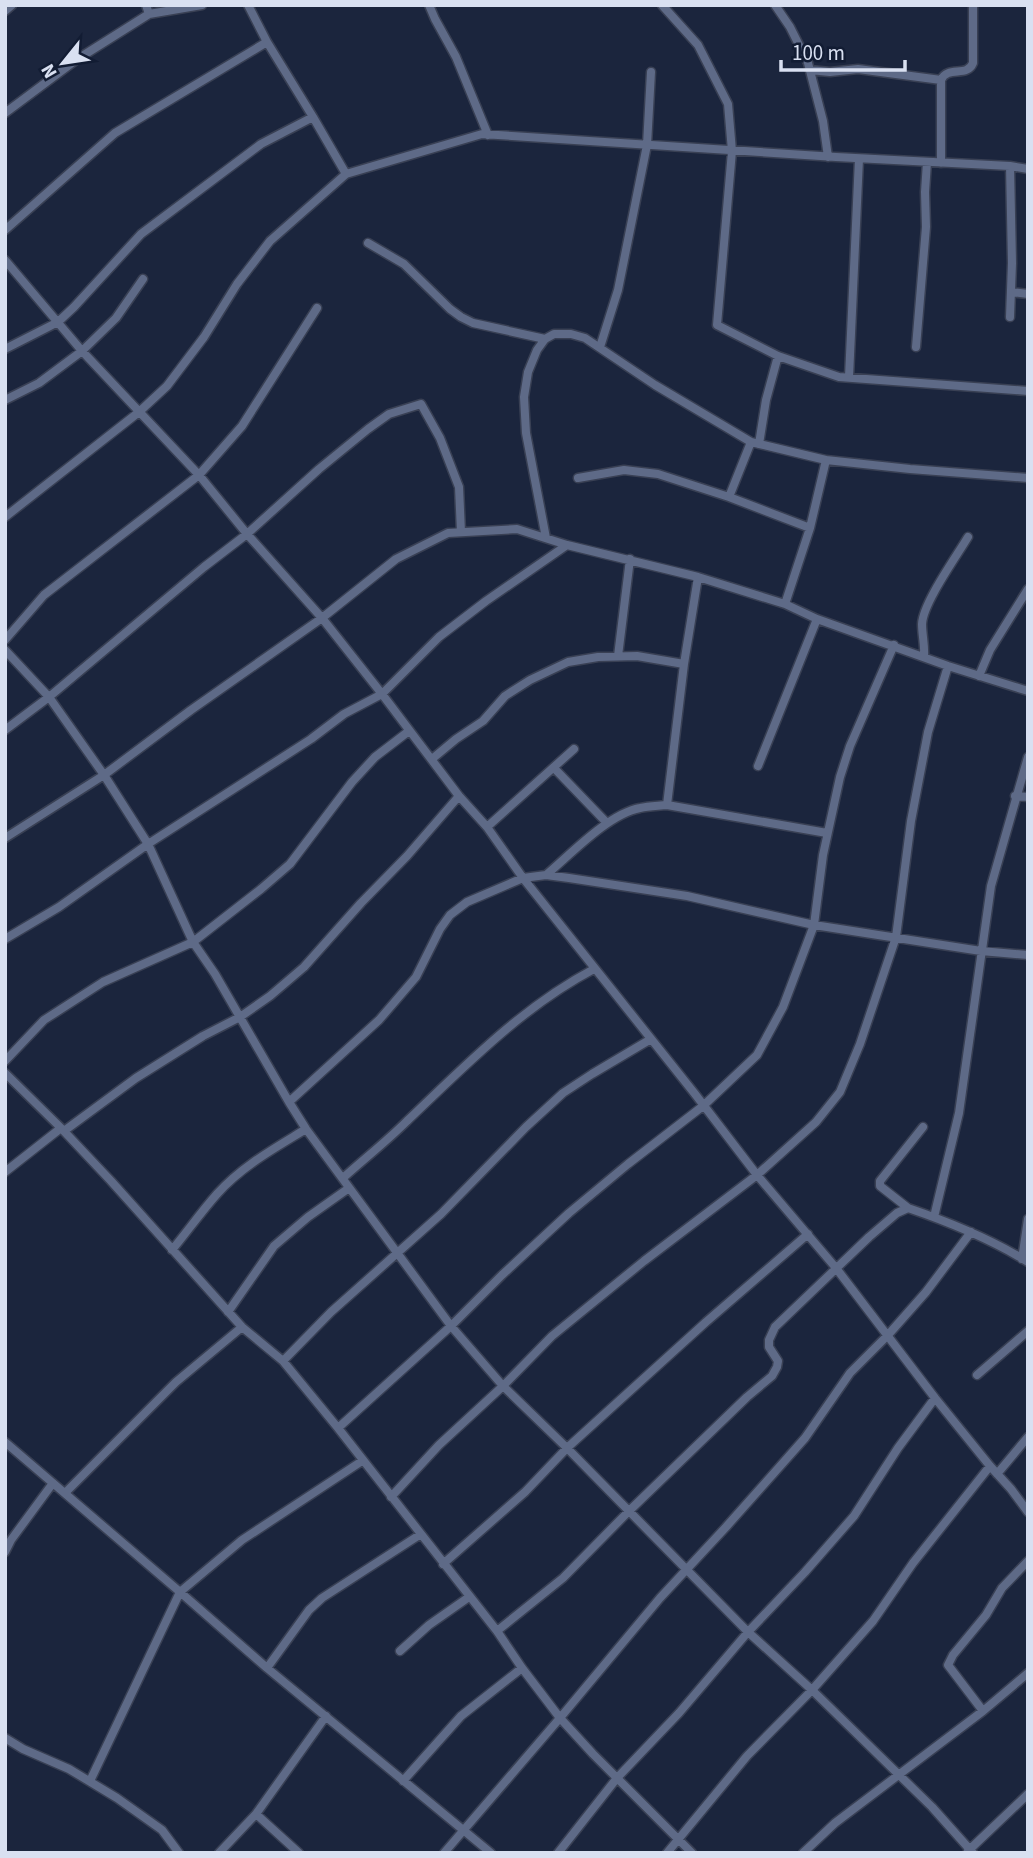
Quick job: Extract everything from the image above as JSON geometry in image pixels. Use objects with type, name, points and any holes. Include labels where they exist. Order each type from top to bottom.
[{"type":"street","points":[[5,11],[12,5]]},
{"type":"street","points":[[5,113],[147,10],[202,5]]},
{"type":"street","points":[[248,5],[267,42],[346,174]]},
{"type":"street","points":[[429,5],[456,57],[488,135]]},
{"type":"street","points":[[662,5],[698,45],[728,104],[732,151],[717,325],[778,356],[839,377],[1028,391]]},
{"type":"street","points":[[775,5],[790,27],[810,70],[823,121],[828,157]]},
{"type":"street","points":[[941,163],[941,80],[950,72],[971,68],[973,5]]},
{"type":"street","points":[[5,230],[116,133],[267,42]]},
{"type":"street","points":[[810,70],[830,72],[858,69],[941,80]]},
{"type":"street","points":[[600,347],[618,290],[647,145],[651,72]]},
{"type":"street","points":[[5,349],[58,322],[141,234],[261,144],[313,117]]},
{"type":"street","points":[[5,517],[139,412],[167,386],[270,241],[346,174],[482,134],[1028,169]]},
{"type":"street","points":[[849,377],[859,159]]},
{"type":"street","points":[[916,347],[926,227],[927,162]]},
{"type":"street","points":[[1010,166],[1010,317]]},
{"type":"street","points":[[368,243],[404,264],[461,317],[482,325],[545,339]]},
{"type":"street","points":[[5,260],[82,351],[199,475],[322,618],[459,796],[488,827],[523,878],[594,969],[757,1175],[836,1268],[934,1398],[1028,1512]]},
{"type":"street","points":[[5,400],[39,383],[82,351],[116,318],[143,279]]},
{"type":"street","points":[[1011,292],[1028,294]]},
{"type":"street","points":[[5,640],[44,596],[199,475],[242,426],[317,308]]},
{"type":"street","points":[[546,538],[526,433],[524,397],[528,372],[537,350],[545,339],[554,334],[571,334],[585,338],[655,385],[755,443],[826,460],[1028,478]]},
{"type":"street","points":[[729,497],[755,443],[778,356]]},
{"type":"street","points":[[5,730],[49,697],[247,534],[319,469],[389,414],[421,404],[440,438],[460,488],[461,532]]},
{"type":"street","points":[[785,604],[810,528],[826,460]]},
{"type":"street","points":[[578,478],[624,470],[646,472],[729,497],[810,528]]},
{"type":"street","points":[[5,838],[104,775],[322,618],[396,559],[448,533],[517,528],[567,545],[698,577],[785,604],[817,619],[948,666],[1028,691]]},
{"type":"street","points":[[924,657],[922,623],[926,608],[968,537]]},
{"type":"street","points":[[5,939],[59,907],[148,844],[311,739],[344,714],[382,694],[439,637],[567,545]]},
{"type":"street","points":[[618,656],[630,559]]},
{"type":"street","points":[[667,805],[684,664],[698,577]]},
{"type":"street","points":[[979,676],[990,650],[1028,589]]},
{"type":"street","points":[[758,766],[817,619]]},
{"type":"street","points":[[338,1428],[451,1326],[569,1213],[703,1106],[757,1055],[783,1007],[814,925],[827,833],[850,746],[894,645]]},
{"type":"street","points":[[5,650],[49,697],[148,844],[193,942],[306,1129],[451,1326],[503,1386],[568,1448],[748,1632],[813,1690],[932,1807],[969,1852],[1028,1794]]},
{"type":"street","points":[[432,759],[483,721],[505,696],[530,680],[568,662],[598,657],[637,656],[684,664]]},
{"type":"street","points":[[391,1497],[439,1445],[552,1336],[757,1175],[816,1122],[841,1091],[896,937],[911,821],[928,732],[948,666]]},
{"type":"street","points":[[5,1061],[44,1020],[103,982],[193,942],[261,889],[290,864],[352,782],[375,757],[410,731]]},
{"type":"street","points":[[488,827],[574,749]]},
{"type":"street","points":[[934,1217],[959,1113],[991,886],[1028,757]]},
{"type":"street","points":[[554,768],[607,823]]},
{"type":"street","points":[[5,1172],[136,1078],[203,1035],[240,1017],[270,996],[304,967],[459,796]]},
{"type":"street","points":[[1015,796],[1028,796]]},
{"type":"street","points":[[546,875],[607,823],[638,808],[667,805],[827,833]]},
{"type":"street","points":[[289,1102],[379,1020],[416,976],[450,915],[467,902],[523,878],[546,875],[687,897],[814,925],[981,951],[1028,955]]},
{"type":"street","points":[[343,1178],[489,1042],[570,981],[594,969]]},
{"type":"street","points":[[283,1361],[331,1312],[398,1254],[563,1093],[650,1039]]},
{"type":"street","points":[[5,1073],[111,1181],[242,1326],[283,1361],[497,1631],[560,1718],[692,1853]]},
{"type":"street","points":[[923,1127],[880,1181],[880,1186],[886,1192],[908,1208],[971,1233],[1025,1260],[1028,1219]]},
{"type":"street","points":[[172,1250],[218,1193],[239,1173],[306,1129]]},
{"type":"street","points":[[229,1312],[274,1246],[308,1217],[349,1188]]},
{"type":"street","points":[[497,1631],[563,1578],[628,1512],[772,1376],[778,1361],[769,1347],[769,1340],[775,1327],[897,1213],[908,1208]]},
{"type":"street","points":[[444,1853],[660,1598],[805,1438],[850,1373],[926,1292],[971,1233]]},
{"type":"street","points":[[443,1564],[525,1492],[568,1448],[715,1314],[808,1234]]},
{"type":"street","points":[[65,1493],[176,1382],[242,1326]]},
{"type":"street","points":[[977,1375],[1028,1331]]},
{"type":"street","points":[[558,1853],[617,1778],[679,1713],[748,1632],[854,1516],[934,1398]]},
{"type":"street","points":[[997,1474],[1028,1437]]},
{"type":"street","points":[[5,1442],[267,1668],[491,1853]]},
{"type":"street","points":[[90,1781],[180,1592],[242,1540],[362,1461]]},
{"type":"street","points":[[667,1853],[747,1756],[813,1690],[873,1621],[913,1563],[990,1466]]},
{"type":"street","points":[[5,1552],[53,1483]]},
{"type":"street","points":[[267,1668],[309,1610],[322,1598],[421,1534]]},
{"type":"street","points":[[983,1711],[948,1665],[986,1615],[1002,1588],[1028,1561]]},
{"type":"street","points":[[400,1651],[429,1625],[469,1597]]},
{"type":"street","points":[[403,1781],[461,1716],[522,1668]]},
{"type":"street","points":[[803,1853],[835,1823],[983,1711],[1028,1673]]},
{"type":"street","points":[[219,1853],[256,1814],[326,1716]]},
{"type":"street","points":[[5,1738],[90,1781],[162,1830],[179,1853]]},
{"type":"street","points":[[256,1814],[299,1853]]}]
